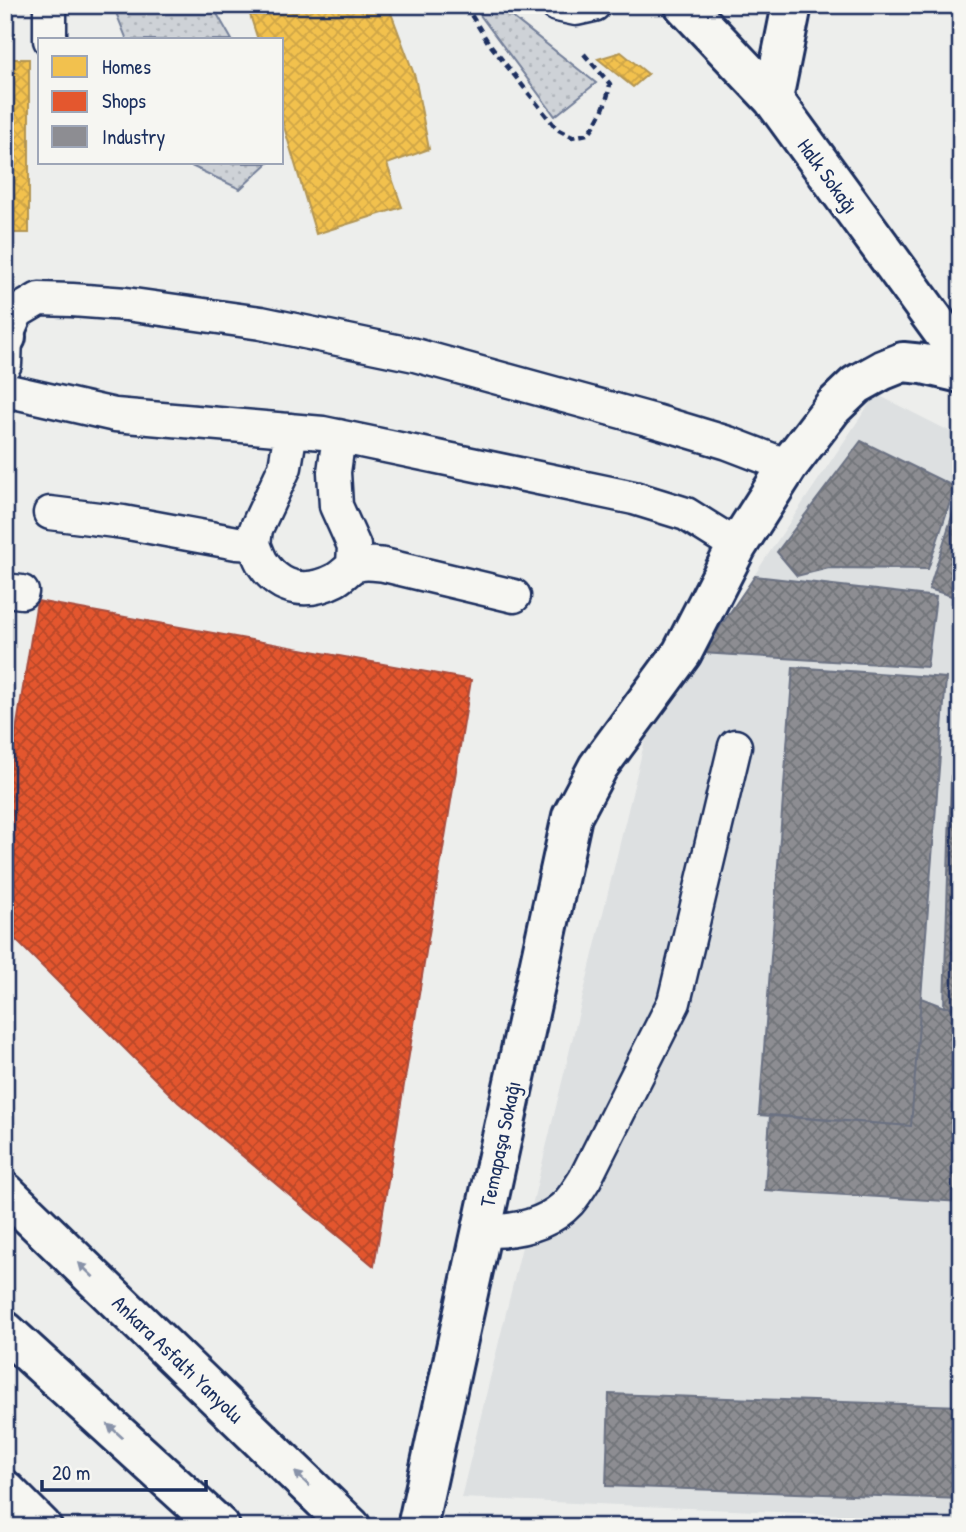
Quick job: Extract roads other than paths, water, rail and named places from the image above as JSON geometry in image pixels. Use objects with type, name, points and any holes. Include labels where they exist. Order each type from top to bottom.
[{"type":"main road","name":"Halk Sokağı","points":[[684,5],[773,99],[961,357]]},
{"type":"main road","points":[[773,99],[792,5]]},
{"type":"main road","name":"Temapaşa Sokağı","points":[[417,1527],[572,816],[598,767],[682,653],[737,547],[788,466],[833,407],[856,385],[903,362],[961,373]]},
{"type":"main road","name":"Ankara Asfaltı Yanyolu","points":[[5,1192],[351,1527]]},
{"type":"main road","points":[[5,1331],[220,1527]]},
{"type":"main road","points":[[5,1490],[42,1527]]},
{"type":"lane","points":[[50,5],[50,38]]},
{"type":"lane","points":[[560,6],[576,9],[594,5]]},
{"type":"lane","points":[[5,364],[6,337],[18,312],[39,299],[126,304],[261,323],[415,355],[728,443],[788,466]]},
{"type":"lane","points":[[5,390],[115,415],[323,433],[634,498],[686,513],[737,547]]},
{"type":"lane","points":[[291,430],[285,467],[256,529],[254,544],[263,564],[289,587],[310,589],[327,584],[342,577],[353,565],[367,563],[514,596]]},
{"type":"lane","points":[[339,436],[334,472],[336,506],[354,546],[353,565]]},
{"type":"lane","points":[[50,513],[254,544]]},
{"type":"lane","points":[[481,1231],[526,1228],[547,1219],[569,1202],[585,1179],[674,1002],[735,746]]}]
